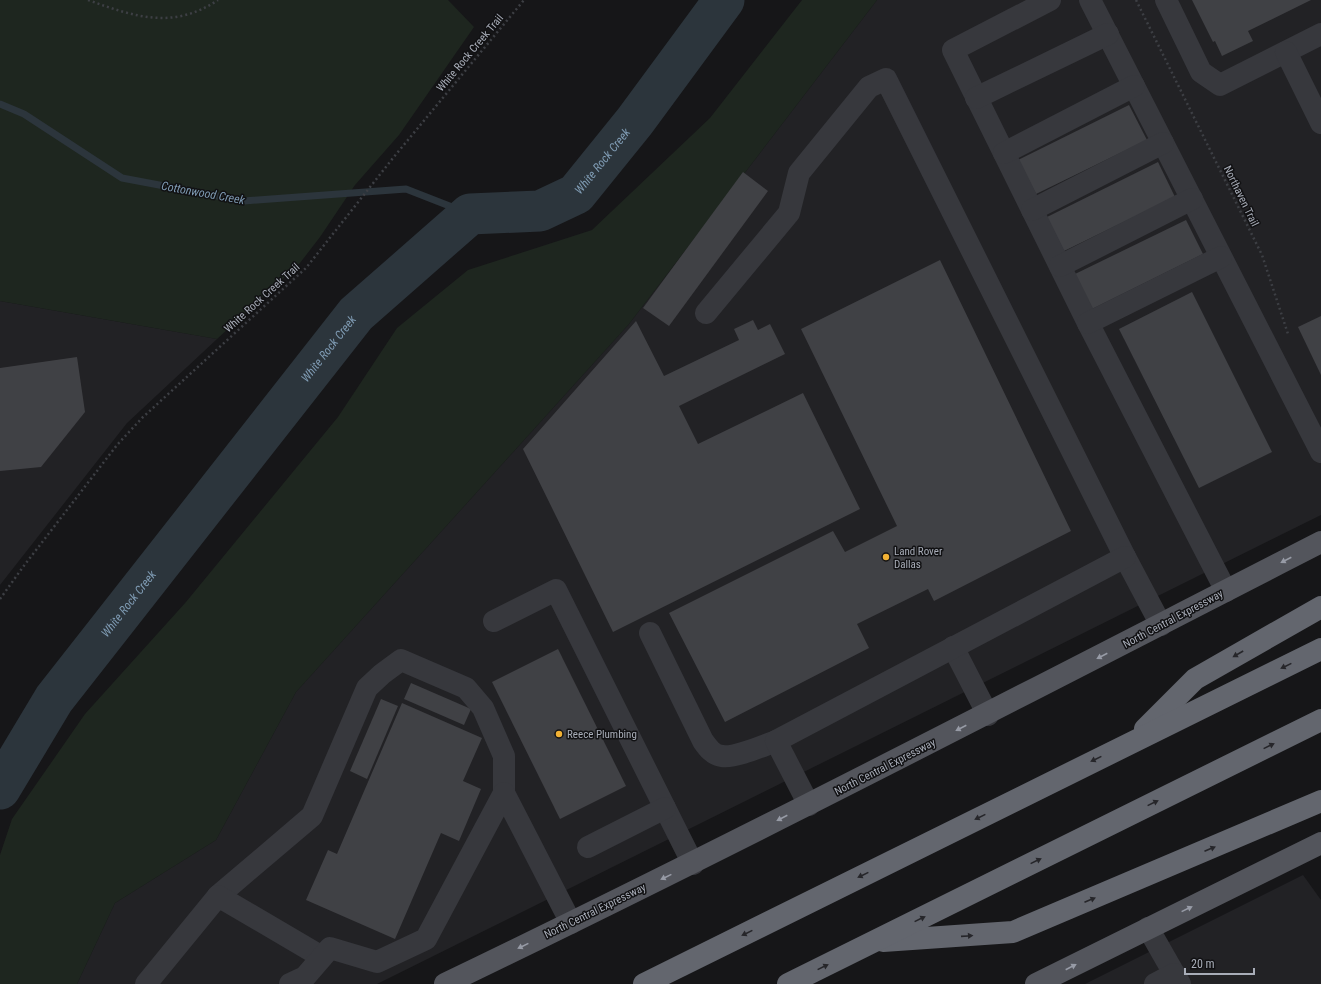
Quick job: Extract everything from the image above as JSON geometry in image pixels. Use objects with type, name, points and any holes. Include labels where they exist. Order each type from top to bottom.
[{"type":"highway","points":[[1131,742],[1195,679],[1321,607]]},
{"type":"highway","points":[[644,984],[1321,648]]},
{"type":"highway","points":[[788,984],[1321,720]]},
{"type":"highway","points":[[872,942],[1013,932],[1321,801]]},
{"type":"main road","name":"North Central Expressway","points":[[445,984],[693,864],[988,715],[1321,542]]},
{"type":"main road","points":[[1036,984],[1148,928],[1320,846]]},
{"type":"lane","points":[[1050,0],[953,50],[1088,323],[1226,591]]},
{"type":"lane","points":[[1090,0],[1321,452]]},
{"type":"lane","points":[[1166,0],[1202,72],[1220,85],[1321,34]]},
{"type":"lane","points":[[976,98],[1108,34]]},
{"type":"lane","points":[[1286,52],[1321,123]]},
{"type":"lane","points":[[706,313],[789,213],[799,173],[869,87],[886,79],[1125,558],[1161,625]]},
{"type":"lane","points":[[1004,153],[1134,86]]},
{"type":"lane","points":[[1032,210],[1163,143]]},
{"type":"lane","points":[[1060,266],[1192,199]]},
{"type":"lane","points":[[1088,323],[1221,257]]},
{"type":"lane","points":[[650,633],[703,741],[710,751],[722,756],[742,753],[776,741],[1125,558]]},
{"type":"lane","points":[[494,621],[556,590],[693,864]]},
{"type":"lane","points":[[953,647],[988,715]]},
{"type":"lane","points":[[146,984],[218,896],[312,816],[367,688],[382,674],[402,660],[466,688],[484,708],[504,756],[504,793],[571,923]]},
{"type":"lane","points":[[776,741],[809,805]]},
{"type":"lane","points":[[290,984],[305,977],[330,948],[377,962],[426,939],[504,793]]},
{"type":"lane","points":[[588,847],[665,808]]},
{"type":"lane","points":[[218,896],[322,957]]},
{"type":"lane","points":[[1148,928],[1170,981]]},
{"type":"path","points":[[88,0],[130,15],[153,18],[181,16],[210,6],[218,0]]},
{"type":"path","name":"Northaven Trail","points":[[1136,0],[1262,255],[1289,336]]},
{"type":"path","name":"White Rock Creek Trail","points":[[0,599],[117,446],[142,418],[306,268],[333,237],[393,158],[523,1]]},
{"type":"shaded area","points":[[0,0],[448,0],[474,27],[399,135],[355,185],[320,237],[300,263],[217,339],[0,301]]},
{"type":"shaded area","points":[[802,0],[877,0],[629,324],[296,692],[216,840],[115,903],[77,984],[0,984],[0,855],[12,819],[85,714],[186,602],[338,417],[397,328],[468,270],[592,230],[710,118]]},
{"type":"shaded area","points":[[877,0],[1321,0],[1321,515],[377,984],[77,984],[115,903],[216,840],[296,692],[629,324]]},
{"type":"shaded area","points":[[0,301],[217,339],[127,423],[0,585]]},
{"type":"shaded area","points":[[1303,875],[1321,900],[1321,984],[1085,984]]},
{"type":"building","points":[[1192,0],[1311,0],[1248,31],[1253,41],[1222,56],[1215,41],[1213,42]]},
{"type":"building","points":[[1129,105],[1147,140],[1036,194],[1018,160]]},
{"type":"building","points":[[1158,162],[1175,197],[1064,251],[1047,217]]},
{"type":"building","points":[[743,172],[768,191],[669,326],[643,308]]},
{"type":"building","points":[[1186,220],[1203,254],[1092,309],[1075,274]]},
{"type":"building","points":[[940,260],[1071,531],[934,601],[928,589],[857,624],[869,648],[725,722],[669,613],[833,531],[845,552],[897,526],[801,329]]},
{"type":"building","points":[[1192,292],[1272,452],[1199,488],[1119,329]]},
{"type":"building","points":[[1321,316],[1321,375],[1298,327]]},
{"type":"building","points":[[753,320],[758,330],[770,324],[785,354],[679,406],[698,444],[803,393],[860,509],[613,632],[523,449],[636,321],[664,376],[739,340],[734,329]]},
{"type":"building","points":[[77,357],[85,412],[41,467],[0,471],[0,368]]},
{"type":"building","name":"Reece Plumbing","points":[[558,649],[626,786],[560,819],[492,682]]},
{"type":"building","points":[[411,683],[471,709],[464,725],[404,699]]},
{"type":"building","points":[[381,699],[398,706],[367,779],[350,771]]},
{"type":"building","points":[[402,703],[482,738],[463,781],[481,789],[459,841],[441,833],[395,939],[306,900],[328,850],[337,854]]},
{"type":"waterway","name":"White Rock Creek","points":[[0,789],[54,699],[356,314],[470,214],[540,211],[576,194],[635,121],[724,0]]},
{"type":"waterway","name":"Cottonwood Creek","points":[[0,104],[24,114],[122,178],[244,201],[406,189],[470,214]]},
{"type":"place","name":"Land Rover Dallas","points":[[886,557]]},
{"type":"place","name":"Reece Plumbing","points":[[559,734]]}]
